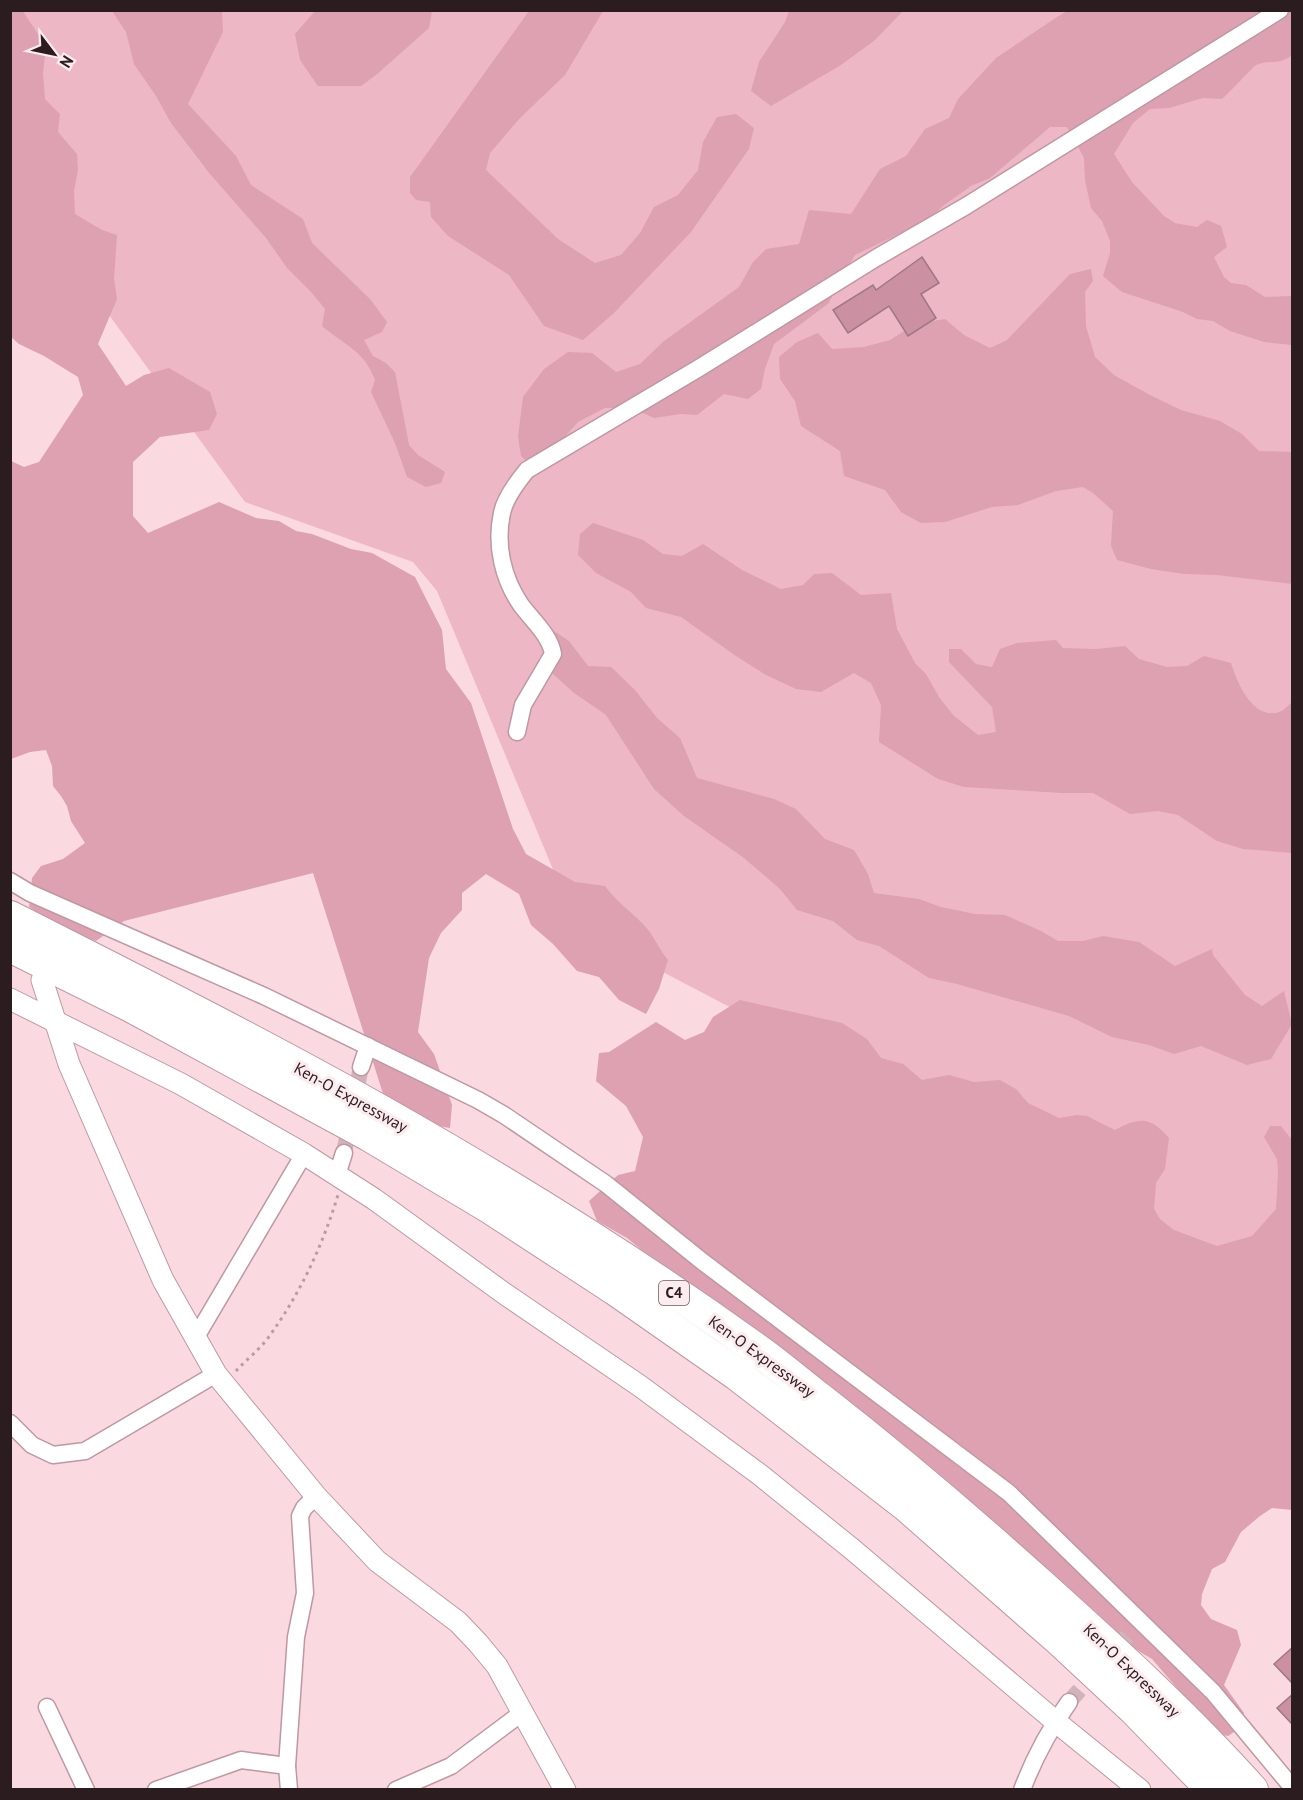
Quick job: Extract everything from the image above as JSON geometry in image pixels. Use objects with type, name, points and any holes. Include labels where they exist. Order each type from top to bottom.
[{"type":"highway","name":"Ken-O Expressway","points":[[10,917],[382,1112],[507,1185],[633,1264],[756,1349],[874,1441],[984,1533],[1123,1660],[1252,1790]]},
{"type":"highway","name":"Ken-O Expressway","points":[[10,946],[131,1006],[369,1135],[491,1208],[738,1375],[906,1505],[1069,1648],[1213,1790]]},
{"type":"street","points":[[517,732],[523,705],[553,654],[552,646],[520,604],[507,582],[501,560],[502,511],[518,481],[527,470],[699,368],[876,258],[966,206],[1280,10]]},
{"type":"street","points":[[10,881],[30,893],[264,996],[478,1100],[606,1184],[704,1262],[1009,1493],[1136,1626],[1213,1692],[1293,1786]]},
{"type":"street","points":[[42,980],[69,1064],[162,1280],[220,1379],[316,1496],[377,1561],[458,1622],[478,1643],[497,1666],[565,1790]]},
{"type":"street","points":[[10,999],[181,1084],[304,1154],[374,1199],[505,1294],[640,1386],[759,1474],[930,1613],[1055,1721],[1140,1790]]},
{"type":"street","points":[[361,1067],[368,1047]]},
{"type":"street","points":[[340,1177],[344,1153]]},
{"type":"street","points":[[195,1337],[304,1154]]},
{"type":"street","points":[[10,1424],[32,1445],[53,1455],[85,1451],[220,1379]]},
{"type":"street","points":[[290,1790],[287,1766],[296,1637],[305,1593],[300,1516],[316,1496]]},
{"type":"street","points":[[1022,1790],[1035,1757],[1055,1721],[1069,1702]]},
{"type":"street","points":[[46,1707],[86,1790]]},
{"type":"street","points":[[396,1790],[450,1766],[523,1712]]},
{"type":"street","points":[[156,1790],[241,1760],[287,1766]]},
{"type":"path","points":[[220,1379],[267,1339],[307,1277],[326,1234],[340,1177]]},
{"type":"shaded area","points":[[22,10],[46,46],[43,73],[45,99],[60,114],[58,132],[77,154],[75,214],[102,230],[117,235],[114,279],[117,299],[98,344],[126,386],[144,375],[169,368],[210,392],[217,414],[209,430],[160,437],[133,462],[133,516],[148,533],[219,502],[256,518],[279,521],[296,531],[312,534],[351,549],[372,553],[415,577],[442,630],[446,669],[471,703],[513,829],[526,854],[575,882],[605,886],[647,928],[668,960],[659,989],[646,1014],[619,1000],[599,977],[577,971],[553,944],[531,925],[519,894],[486,874],[462,893],[462,910],[441,933],[429,958],[418,1032],[434,1054],[452,1105],[450,1128],[427,1124],[385,1100],[313,873],[124,921],[96,941],[66,931],[29,907],[32,878],[41,866],[63,859],[85,843],[71,821],[67,806],[53,786],[52,766],[46,750],[30,752],[11,759],[11,461],[24,467],[39,462],[83,395],[78,377],[19,344],[11,337],[10,11]]},
{"type":"shaded area","points":[[789,10],[903,11],[875,40],[841,65],[771,106],[751,91],[759,62],[785,22]]},
{"type":"shaded area","points":[[1069,10],[1292,11],[1292,55],[1283,60],[1256,65],[1222,99],[1203,98],[1169,108],[1150,109],[1133,123],[1114,154],[1132,182],[1164,216],[1175,223],[1197,227],[1207,220],[1221,226],[1227,247],[1214,257],[1224,277],[1231,283],[1246,285],[1265,297],[1292,296],[1292,345],[1264,342],[1230,331],[1213,321],[1197,319],[1183,312],[1122,292],[1103,276],[1110,253],[1110,241],[1102,221],[1091,208],[1085,180],[1084,158],[1067,127],[1050,127],[990,178],[971,186],[928,220],[855,255],[841,277],[829,303],[774,344],[761,389],[748,399],[724,394],[697,415],[681,414],[654,418],[632,408],[605,408],[578,422],[562,440],[528,462],[521,456],[518,437],[523,397],[544,369],[568,352],[592,353],[616,372],[640,364],[664,341],[739,287],[753,262],[766,249],[799,244],[809,210],[851,214],[880,169],[906,156],[925,129],[949,118],[958,99],[996,58]]},
{"type":"shaded area","points":[[10,11],[1292,11],[1292,1327],[1279,1295],[577,927],[437,591],[413,562],[245,502],[11,180]]},
{"type":"shaded area","points":[[112,11],[222,11],[223,32],[188,104],[236,156],[251,185],[303,219],[312,243],[370,299],[387,322],[382,332],[364,340],[373,356],[386,363],[395,372],[409,445],[418,455],[445,472],[441,483],[426,487],[407,477],[395,443],[371,392],[375,380],[365,362],[353,349],[322,326],[325,309],[287,268],[266,238],[210,174],[171,123],[134,64],[126,32]]},
{"type":"shaded area","points":[[315,11],[432,11],[429,28],[361,86],[318,86],[300,60],[295,34]]},
{"type":"shaded area","points":[[529,11],[603,11],[565,75],[520,118],[490,153],[486,170],[558,239],[595,263],[621,255],[640,233],[654,207],[678,195],[698,170],[703,142],[717,117],[736,114],[754,128],[749,149],[691,232],[614,313],[583,340],[544,326],[509,275],[448,236],[431,217],[430,202],[416,200],[410,193],[410,177]]},
{"type":"shaded area","points":[[1091,269],[1093,281],[1085,292],[1086,326],[1095,357],[1114,375],[1181,410],[1220,421],[1242,434],[1259,451],[1292,452],[1292,584],[1217,575],[1184,574],[1151,569],[1117,560],[1111,546],[1113,511],[1083,487],[1056,491],[1018,505],[992,507],[945,522],[921,523],[901,512],[885,490],[844,476],[840,451],[801,426],[795,401],[780,379],[779,357],[797,342],[818,333],[832,349],[864,347],[890,340],[915,324],[945,319],[964,335],[990,348],[1007,340],[1070,274]]},
{"type":"shaded area","points":[[593,523],[643,540],[663,554],[682,556],[703,544],[742,570],[781,589],[803,585],[814,574],[832,573],[861,595],[891,593],[897,629],[915,663],[926,674],[953,715],[978,735],[996,732],[992,707],[949,662],[949,649],[961,649],[976,664],[992,667],[1000,649],[1017,643],[1056,640],[1063,648],[1096,649],[1125,646],[1139,659],[1167,667],[1187,666],[1204,656],[1231,663],[1246,697],[1259,710],[1276,713],[1292,702],[1292,853],[1243,849],[1217,841],[1178,815],[1158,811],[1130,814],[1093,793],[964,787],[938,779],[879,742],[881,705],[871,683],[854,673],[821,692],[796,689],[766,675],[681,617],[646,608],[631,592],[596,573],[578,555],[580,534]]},
{"type":"shaded area","points":[[551,629],[569,641],[588,666],[611,667],[635,690],[657,718],[680,738],[697,778],[774,799],[796,809],[825,839],[854,850],[868,874],[874,893],[919,899],[941,907],[975,914],[1005,915],[1058,941],[1083,941],[1103,936],[1139,942],[1175,966],[1212,949],[1213,955],[1245,995],[1262,1006],[1284,991],[1292,1024],[1271,1059],[1247,1065],[1201,1046],[1174,1054],[1149,1045],[1112,1037],[1069,1016],[929,978],[879,946],[857,940],[833,921],[797,910],[780,889],[744,858],[684,816],[654,789],[606,715],[574,693],[552,673],[547,652]]},
{"type":"shaded area","points":[[740,1000],[842,1023],[867,1039],[881,1058],[903,1064],[922,1080],[949,1075],[974,1082],[1000,1080],[1016,1089],[1028,1103],[1059,1118],[1087,1116],[1115,1130],[1138,1121],[1150,1122],[1169,1138],[1165,1169],[1156,1183],[1154,1209],[1160,1219],[1174,1230],[1217,1246],[1252,1236],[1276,1209],[1277,1159],[1264,1137],[1270,1126],[1281,1126],[1292,1140],[1292,1510],[1272,1508],[1241,1532],[1225,1562],[1212,1569],[1202,1594],[1201,1605],[1211,1619],[1237,1630],[1241,1645],[1224,1685],[1244,1713],[1237,1730],[1228,1736],[1217,1734],[1188,1707],[1177,1688],[1152,1659],[1102,1624],[1096,1612],[1061,1588],[1029,1559],[1015,1540],[996,1530],[686,1289],[627,1238],[597,1221],[589,1201],[618,1175],[635,1171],[643,1137],[626,1106],[596,1081],[599,1053],[609,1052],[656,1022],[685,1040],[704,1032],[713,1017]]},
{"type":"building","points":[[922,257],[939,283],[921,294],[936,318],[908,336],[889,306],[848,333],[833,310],[873,285],[876,290]]},
{"type":"building","points":[[1293,1647],[1293,1684],[1274,1664]]},
{"type":"building","points":[[1293,1694],[1293,1725],[1277,1708]]},
{"type":"tunnel","points":[[344,1153],[361,1067]]},
{"type":"tunnel","points":[[1069,1702],[1132,1631]]}]
